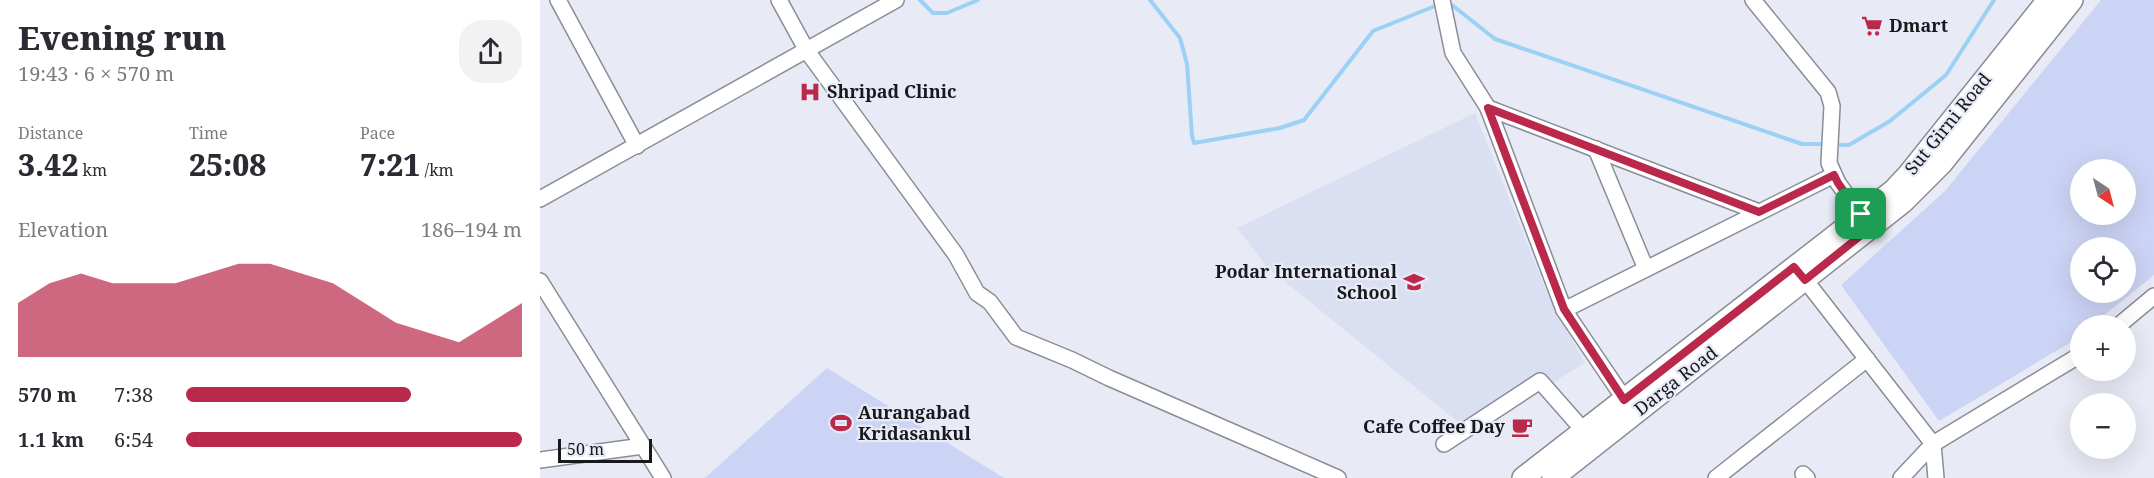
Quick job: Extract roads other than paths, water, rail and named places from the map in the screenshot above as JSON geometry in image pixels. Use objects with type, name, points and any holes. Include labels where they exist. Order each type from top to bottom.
[{"type":"main road","name":"Sut Girni Road","points":[[1866,221],[1908,175],[2048,0]]},
{"type":"main road","name":"Darga Road","points":[[1553,478],[1800,273],[1866,221],[1903,202],[1942,163],[2072,0]]},
{"type":"main road","points":[[1522,478],[1624,400],[1800,273]]},
{"type":"street","points":[[558,0],[637,146]]},
{"type":"street","points":[[779,0],[807,51],[956,255],[977,293],[990,302],[1016,337],[1338,478]]},
{"type":"street","points":[[1442,0],[1453,53],[1488,108],[1564,309],[1624,400]]},
{"type":"street","points":[[1753,0],[1828,92],[1832,106],[1832,169],[1838,183],[1866,221]]},
{"type":"street","points":[[540,199],[894,1]]},
{"type":"street","points":[[1488,108],[1759,212]]},
{"type":"street","points":[[1596,149],[1646,268]]},
{"type":"street","points":[[1564,309],[1759,212],[1832,169]]},
{"type":"street","points":[[1800,273],[1934,444],[1935,478]]},
{"type":"street","points":[[540,281],[663,478]]},
{"type":"street","points":[[2131,315],[2154,296]]},
{"type":"street","points":[[1716,478],[1867,359]]},
{"type":"street","points":[[1901,478],[1934,444],[2070,361]]},
{"type":"street","points":[[1444,444],[1540,381],[1584,431]]},
{"type":"street","points":[[540,460],[643,446]]},
{"type":"waterway","points":[[920,0],[933,13],[947,13],[978,0]]},
{"type":"waterway","points":[[1150,0],[1180,38],[1187,64],[1194,143],[1280,128],[1304,120],[1373,31],[1440,4]]},
{"type":"waterway","points":[[1835,145],[1849,145],[1890,121],[1946,75],[1994,0]]},
{"type":"waterway","points":[[1447,4],[1452,5],[1495,39],[1802,144],[1827,144]]},
{"type":"place","name":"Dmart","points":[[1872,26]]},
{"type":"place","name":"Shripad Clinic","points":[[810,92]]},
{"type":"place","name":"Podar International School","points":[[1414,282]]},
{"type":"place","name":"Aurangabad Kridasankul","points":[[841,423]]},
{"type":"place","name":"Cafe Coffee Day","points":[[1522,427]]}]
